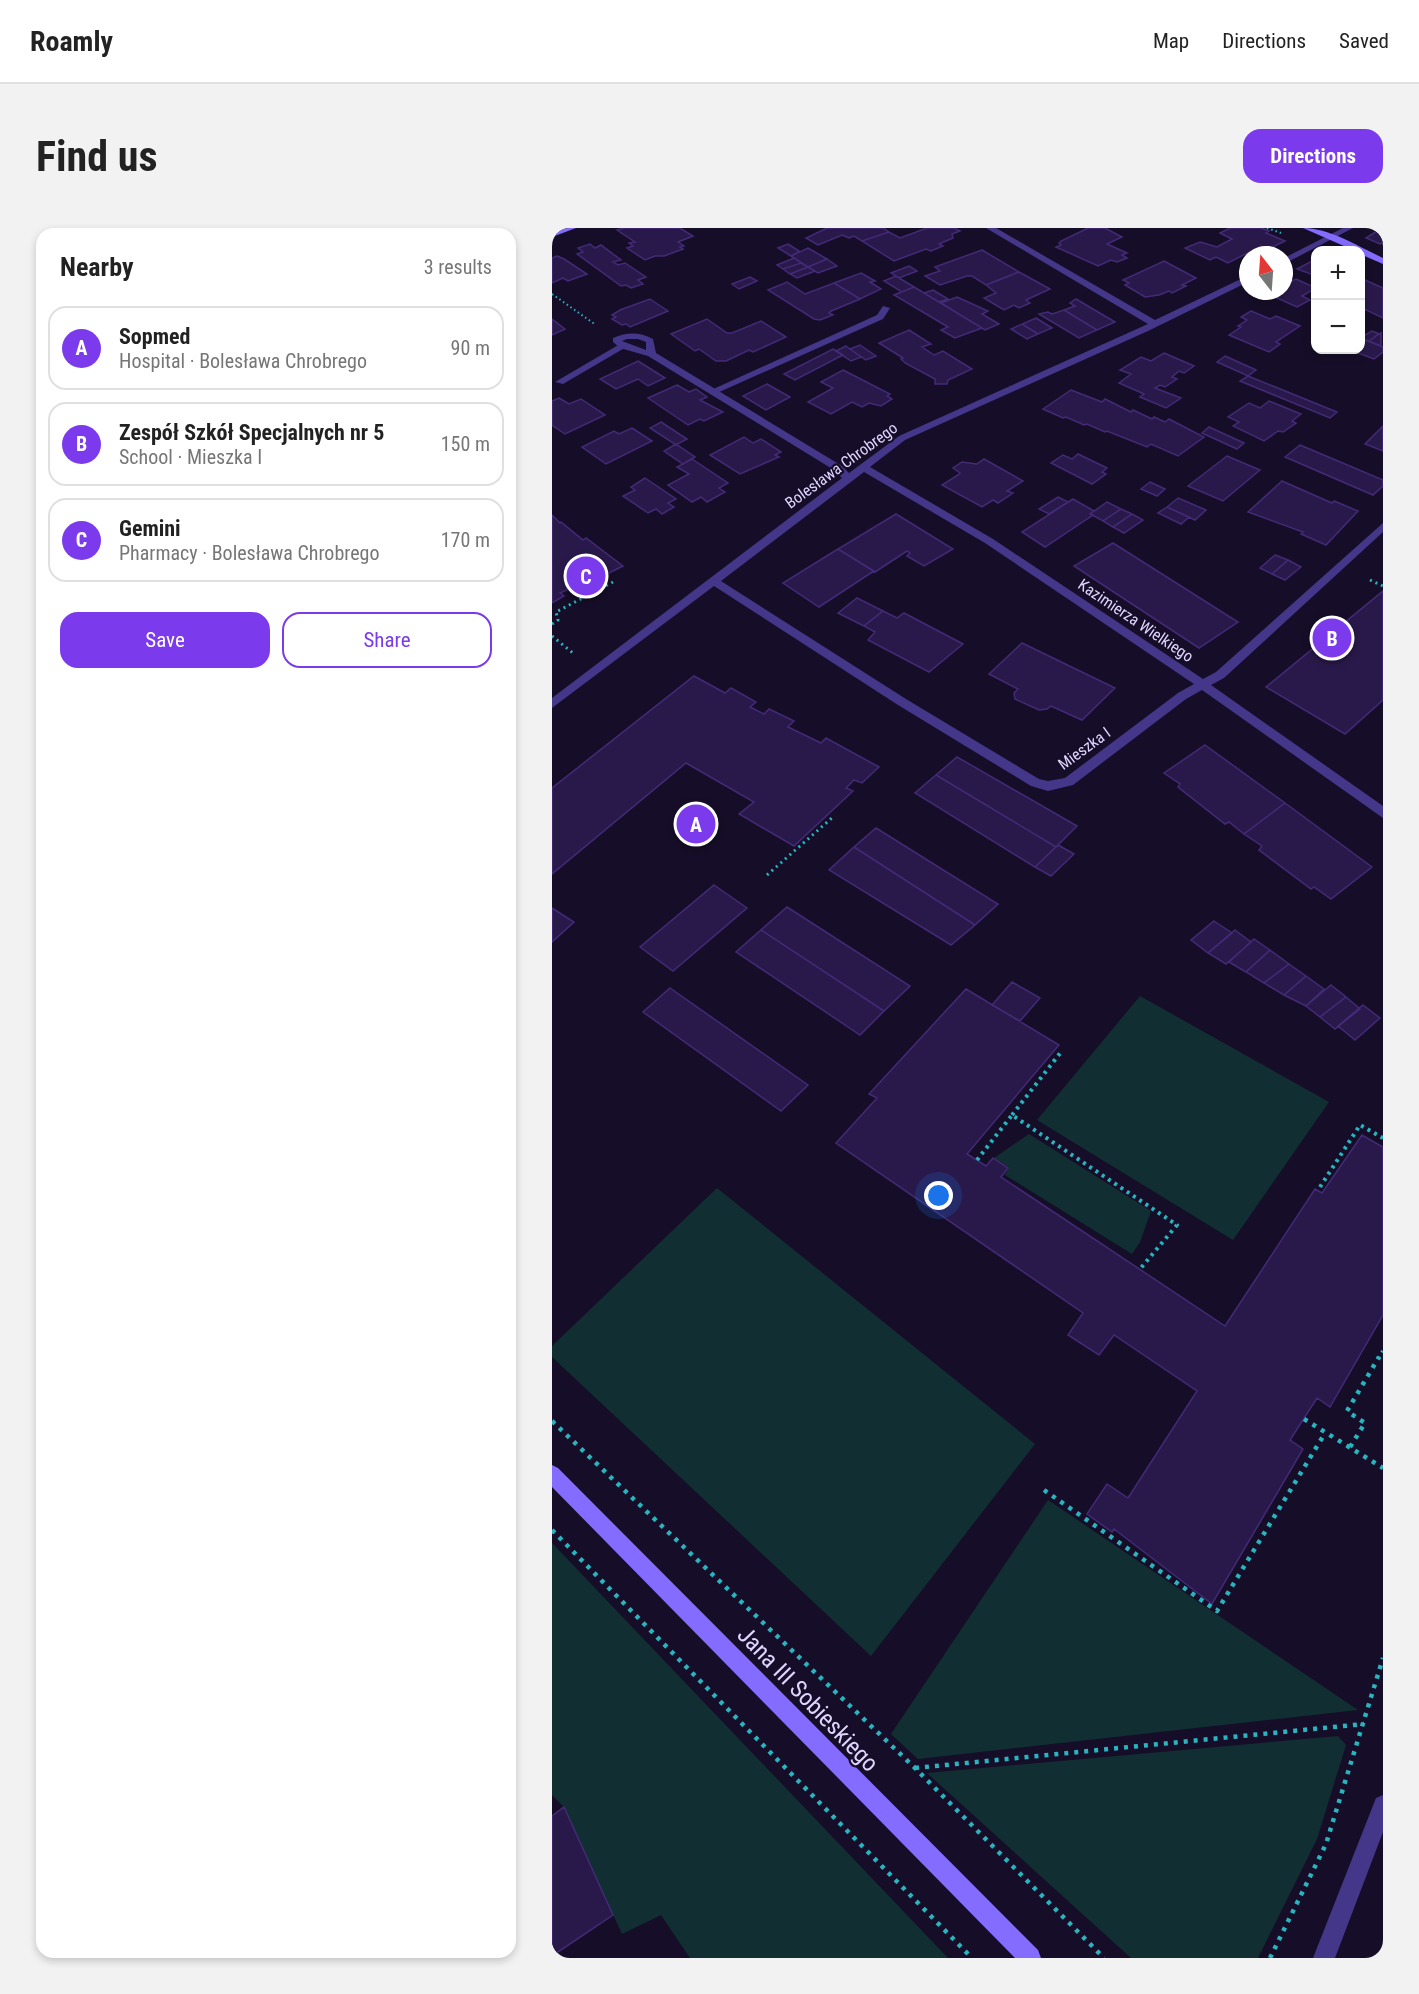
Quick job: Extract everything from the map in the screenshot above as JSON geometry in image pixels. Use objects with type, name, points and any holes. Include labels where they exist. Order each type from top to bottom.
[{"type":"street","points":[[552,235],[572,228]]},
{"type":"street","points":[[990,228],[1155,324]]},
{"type":"street","points":[[1307,228],[1348,246]]},
{"type":"street","points":[[1293,256],[1349,228]]},
{"type":"street","points":[[1365,253],[1383,261]]},
{"type":"street","name":"Bolesława Chrobrego","points":[[552,704],[902,438],[1155,324],[1239,283]]},
{"type":"street","points":[[714,391],[880,317],[886,308]]},
{"type":"street","points":[[560,382],[620,343],[626,336],[640,336],[650,341],[651,354]]},
{"type":"street","points":[[620,343],[651,354],[714,391],[838,468],[848,478]]},
{"type":"street","name":"Kazimierza Wielkiego","points":[[862,467],[989,541],[1203,685],[1383,813]]},
{"type":"street","name":"Mieszka I","points":[[713,581],[902,702],[1035,783],[1048,786],[1069,782],[1182,696],[1220,675],[1383,526]]},
{"type":"street","name":"Jana III Sobieskiego","points":[[552,1474],[1030,1958]]},
{"type":"street","points":[[1324,1958],[1383,1805]]},
{"type":"path","points":[[1267,228],[1280,232]]},
{"type":"path","points":[[552,294],[620,343]]},
{"type":"path","points":[[1370,580],[1383,586]]},
{"type":"path","points":[[552,624],[558,620],[556,612],[612,582]]},
{"type":"path","points":[[552,636],[575,655]]},
{"type":"path","points":[[767,875],[833,817]]},
{"type":"path","points":[[977,1160],[1061,1052]]},
{"type":"path","points":[[1012,1115],[1177,1225],[1140,1269]]},
{"type":"path","points":[[1320,1186],[1360,1125],[1383,1138]]},
{"type":"path","points":[[1350,1448],[1365,1423],[1347,1411],[1383,1351]]},
{"type":"path","points":[[1304,1419],[1383,1468]]},
{"type":"path","points":[[552,1421],[915,1768],[1104,1958]]},
{"type":"path","points":[[1044,1490],[1217,1611],[1325,1433]]},
{"type":"path","points":[[552,1530],[972,1958]]},
{"type":"path","points":[[1270,1958],[1326,1844],[1383,1658]]},
{"type":"path","points":[[915,1768],[1364,1724]]},
{"type":"green space","points":[[1140,996],[1329,1102],[1233,1240],[1037,1120]]},
{"type":"green space","points":[[1029,1134],[1151,1211],[1140,1242],[1132,1254],[1005,1175],[1009,1167],[994,1158]]},
{"type":"green space","points":[[717,1188],[1035,1444],[871,1656],[552,1357],[552,1346]]},
{"type":"green space","points":[[1048,1500],[1358,1710],[918,1759],[891,1734]]},
{"type":"green space","points":[[552,1543],[948,1958],[690,1958],[661,1915],[622,1934],[564,1807],[552,1795]]},
{"type":"green space","points":[[1338,1736],[1346,1745],[1317,1839],[1258,1958],[1131,1958],[927,1773]]},
{"type":"building","points":[[680,228],[693,236],[678,242],[684,246],[680,247],[683,249],[645,260],[627,248],[633,246],[629,243],[635,242],[617,230]]},
{"type":"building","points":[[827,228],[883,228],[889,232],[862,241],[854,236],[849,238],[842,235],[818,245],[806,238]]},
{"type":"building","points":[[927,228],[954,228],[960,231],[952,234],[953,238],[939,244],[943,246],[931,251],[926,249],[894,261],[862,241],[889,232],[900,238]]},
{"type":"building","points":[[1088,228],[1105,228],[1122,237],[1107,244],[1127,253],[1122,255],[1127,258],[1117,262],[1111,260],[1098,266],[1056,247],[1061,245],[1059,243],[1061,241]]},
{"type":"building","points":[[1230,228],[1261,228],[1269,231],[1266,233],[1285,241],[1274,246],[1239,246],[1239,257],[1228,263],[1216,257],[1210,260],[1185,248],[1200,242],[1217,247],[1232,239],[1220,233]]},
{"type":"building","points":[[1382,228],[1383,242],[1380,244],[1366,238]]},
{"type":"building","points":[[590,244],[595,248],[601,245],[621,260],[613,262],[618,265],[625,263],[646,277],[638,280],[643,284],[631,288],[626,285],[621,286],[577,254],[583,252],[578,248]]},
{"type":"building","points":[[788,244],[799,252],[791,256],[778,248]]},
{"type":"building","points":[[808,248],[827,259],[808,267],[791,256]]},
{"type":"building","points":[[982,250],[1019,272],[986,285],[972,276],[940,285],[925,276],[940,271],[935,267]]},
{"type":"building","points":[[557,256],[587,274],[568,281],[563,278],[552,283],[552,258]]},
{"type":"building","points":[[794,258],[801,263],[783,269],[777,265]]},
{"type":"building","points":[[827,259],[837,266],[818,273],[808,267]]},
{"type":"building","points":[[1164,261],[1196,278],[1172,293],[1169,291],[1145,297],[1125,285],[1129,283],[1123,280]]},
{"type":"building","points":[[1311,262],[1311,274],[1297,269]]},
{"type":"building","points":[[801,263],[808,267],[790,274],[783,269]]},
{"type":"building","points":[[909,266],[917,271],[899,278],[891,273]]},
{"type":"building","points":[[808,267],[815,271],[797,278],[790,274]]},
{"type":"building","points":[[1019,272],[1050,289],[1026,300],[1030,303],[1019,308],[1014,305],[1004,310],[984,298],[996,293],[986,285]]},
{"type":"building","points":[[861,273],[875,281],[870,282],[881,289],[860,299],[834,283]]},
{"type":"building","points":[[896,276],[914,287],[902,292],[884,281]]},
{"type":"building","points":[[750,277],[757,281],[739,289],[732,284]]},
{"type":"building","points":[[1296,279],[1311,286],[1311,291],[1302,296],[1310,300],[1297,307],[1282,300],[1293,300],[1293,280]]},
{"type":"building","points":[[1365,280],[1383,288],[1383,318],[1365,309]]},
{"type":"building","points":[[787,282],[805,294],[834,283],[860,299],[829,313],[833,315],[820,320],[814,319],[768,290]]},
{"type":"building","points":[[914,287],[982,328],[955,338],[941,330],[948,327],[894,295]]},
{"type":"building","points":[[933,290],[948,299],[939,302],[924,293]]},
{"type":"building","points":[[957,297],[988,311],[982,314],[999,324],[985,330],[941,303]]},
{"type":"building","points":[[650,299],[668,311],[630,327],[612,319],[616,317],[612,315],[620,310]]},
{"type":"building","points":[[1076,299],[1115,322],[1097,330],[1064,310],[1075,306],[1070,303]]},
{"type":"building","points":[[1064,310],[1097,330],[1079,338],[1039,314],[1048,312],[1052,314]]},
{"type":"building","points":[[1251,311],[1270,319],[1276,316],[1300,326],[1276,342],[1280,344],[1269,352],[1229,335],[1241,327],[1238,326],[1247,320],[1241,317]]},
{"type":"building","points":[[1036,318],[1052,328],[1038,334],[1022,324]]},
{"type":"building","points":[[552,319],[565,329],[552,335]]},
{"type":"building","points":[[707,319],[727,333],[761,321],[786,337],[753,352],[749,350],[726,361],[716,361],[699,349],[695,351],[671,334]]},
{"type":"building","points":[[1022,324],[1038,334],[1027,339],[1011,329]]},
{"type":"building","points":[[909,330],[931,344],[922,347],[934,355],[943,351],[972,369],[948,380],[947,384],[935,384],[935,379],[905,363],[901,359],[903,358],[879,343]]},
{"type":"building","points":[[1372,331],[1379,334],[1369,341],[1365,340],[1365,335]]},
{"type":"building","points":[[1381,333],[1381,346],[1369,341],[1379,334]]},
{"type":"building","points":[[1365,340],[1383,347],[1383,352],[1374,359],[1361,354],[1365,354]]},
{"type":"building","points":[[860,345],[876,356],[866,360],[850,349]]},
{"type":"building","points":[[846,346],[861,357],[851,361],[836,351]]},
{"type":"building","points":[[833,349],[843,355],[795,380],[784,374]]},
{"type":"building","points":[[1164,353],[1194,366],[1184,373],[1179,371],[1172,377],[1177,379],[1165,387],[1160,385],[1155,388],[1181,398],[1166,408],[1140,397],[1144,394],[1119,383],[1131,374],[1120,370],[1141,357],[1151,361]]},
{"type":"building","points":[[1225,356],[1256,370],[1248,376],[1217,362]]},
{"type":"building","points":[[638,361],[665,378],[648,386],[638,379],[616,389],[600,379]]},
{"type":"building","points":[[843,370],[890,394],[887,396],[892,399],[881,406],[869,403],[862,407],[852,402],[831,414],[808,402],[833,388],[821,382]]},
{"type":"building","points":[[1248,376],[1337,412],[1330,418],[1240,381]]},
{"type":"building","points":[[767,384],[790,397],[766,410],[743,396]]},
{"type":"building","points":[[677,385],[689,392],[696,389],[707,397],[700,400],[723,412],[704,421],[700,419],[688,425],[648,398]]},
{"type":"building","points":[[1071,390],[1102,402],[1105,399],[1152,419],[1154,417],[1165,422],[1169,419],[1204,437],[1178,456],[1151,444],[1147,447],[1043,409]]},
{"type":"building","points":[[559,398],[569,404],[581,399],[605,415],[565,434],[552,425],[552,401]]},
{"type":"building","points":[[1269,401],[1301,414],[1292,421],[1296,423],[1283,432],[1278,431],[1264,441],[1233,426],[1239,422],[1228,417],[1249,403],[1260,408]]},
{"type":"building","points":[[661,422],[687,439],[676,445],[650,428]]},
{"type":"building","points":[[1383,426],[1383,451],[1365,444]]},
{"type":"building","points":[[1209,427],[1244,443],[1237,449],[1202,433]]},
{"type":"building","points":[[632,428],[652,441],[606,464],[582,447],[614,431],[619,434]]},
{"type":"building","points":[[744,437],[753,443],[761,439],[781,452],[775,455],[779,457],[740,474],[710,455]]},
{"type":"building","points":[[676,444],[695,457],[683,464],[664,451]]},
{"type":"building","points":[[1300,445],[1383,480],[1383,486],[1373,495],[1285,457]]},
{"type":"building","points":[[1078,454],[1107,468],[1102,472],[1106,474],[1092,484],[1051,463],[1063,455],[1072,459]]},
{"type":"building","points":[[1227,456],[1260,470],[1223,501],[1188,486]]},
{"type":"building","points":[[692,459],[728,483],[719,488],[725,492],[707,502],[701,497],[692,502],[668,485],[689,474],[677,467]]},
{"type":"building","points":[[984,459],[1023,481],[1007,491],[1013,493],[998,503],[993,500],[982,507],[942,485],[960,473],[953,468],[962,462],[977,464]]},
{"type":"building","points":[[645,478],[676,499],[668,503],[674,507],[662,514],[656,509],[648,513],[623,496],[635,490],[631,487]]},
{"type":"building","points":[[1282,481],[1332,503],[1334,501],[1358,511],[1326,545],[1301,534],[1303,532],[1248,512]]},
{"type":"building","points":[[1150,482],[1165,489],[1157,496],[1141,489]]},
{"type":"building","points":[[1058,497],[1068,502],[1049,514],[1039,509]]},
{"type":"building","points":[[1178,498],[1206,510],[1195,520],[1167,507]]},
{"type":"building","points":[[1073,499],[1094,511],[1090,514],[1093,515],[1045,547],[1022,532]]},
{"type":"building","points":[[1107,502],[1121,509],[1103,521],[1090,514]]},
{"type":"building","points":[[1167,507],[1189,517],[1181,524],[1158,513]]},
{"type":"building","points":[[1121,509],[1132,514],[1113,527],[1103,521]]},
{"type":"building","points":[[896,514],[953,549],[924,566],[907,556],[910,553],[907,551],[875,572],[838,549]]},
{"type":"building","points":[[1132,514],[1143,520],[1124,533],[1113,527]]},
{"type":"building","points":[[552,515],[583,540],[586,538],[623,566],[573,591],[569,589],[560,593],[564,596],[552,603]]},
{"type":"building","points":[[1113,543],[1238,622],[1199,648],[1074,566]]},
{"type":"building","points":[[838,549],[874,571],[819,607],[783,583]]},
{"type":"building","points":[[1275,555],[1288,560],[1272,574],[1260,568]]},
{"type":"building","points":[[1288,560],[1301,567],[1285,580],[1272,574]]},
{"type":"building","points":[[1383,591],[1383,700],[1345,734],[1266,687]]},
{"type":"building","points":[[857,598],[883,611],[864,626],[838,613]]},
{"type":"building","points":[[883,611],[897,618],[904,613],[963,644],[929,672],[868,640],[875,632],[864,626]]},
{"type":"building","points":[[1022,643],[1115,688],[1082,720],[1051,706],[1039,710],[1015,699],[1014,693],[1018,689],[989,674]]},
{"type":"building","points":[[694,676],[725,693],[731,688],[756,702],[750,707],[764,714],[769,709],[794,721],[788,727],[821,743],[826,738],[879,767],[862,783],[854,780],[846,788],[853,791],[794,846],[739,814],[754,802],[686,763],[552,874],[552,788]]},
{"type":"building","points":[[1205,745],[1285,803],[1244,834],[1229,822],[1225,824],[1178,787],[1180,784],[1164,773]]},
{"type":"building","points":[[957,757],[1077,826],[1056,847],[936,775]]},
{"type":"building","points":[[936,775],[1056,847],[1035,867],[915,793]]},
{"type":"building","points":[[1285,803],[1372,867],[1331,899],[1314,887],[1311,889],[1259,850],[1262,846],[1244,834]]},
{"type":"building","points":[[876,828],[998,904],[975,925],[854,847]]},
{"type":"building","points":[[1058,845],[1074,854],[1051,876],[1035,867]]},
{"type":"building","points":[[854,847],[975,925],[951,945],[829,870]]},
{"type":"building","points":[[714,885],[747,908],[673,971],[640,947]]},
{"type":"building","points":[[787,907],[910,986],[884,1011],[761,930]]},
{"type":"building","points":[[552,908],[574,922],[552,942]]},
{"type":"building","points":[[1214,921],[1232,933],[1208,953],[1191,940]]},
{"type":"building","points":[[761,930],[884,1011],[860,1035],[736,952]]},
{"type":"building","points":[[1235,930],[1251,942],[1226,964],[1208,953]]},
{"type":"building","points":[[1254,939],[1270,950],[1246,972],[1229,962]]},
{"type":"building","points":[[1270,950],[1289,964],[1264,983],[1246,972]]},
{"type":"building","points":[[1289,964],[1306,976],[1284,995],[1264,983]]},
{"type":"building","points":[[1306,976],[1324,989],[1306,1006],[1284,995]]},
{"type":"building","points":[[1012,982],[1040,998],[1020,1021],[992,1005]]},
{"type":"building","points":[[1331,985],[1346,997],[1320,1017],[1306,1006]]},
{"type":"building","points":[[670,988],[808,1085],[781,1111],[643,1012]]},
{"type":"building","points":[[966,989],[1059,1045],[967,1154],[986,1166],[993,1158],[1008,1168],[1001,1177],[1225,1326],[1315,1189],[1322,1193],[1362,1135],[1383,1147],[1383,1315],[1330,1407],[1317,1398],[1290,1440],[1303,1449],[1212,1604],[1114,1529],[1112,1532],[1087,1514],[1107,1484],[1128,1498],[1197,1391],[1114,1335],[1099,1355],[1068,1335],[1083,1313],[836,1143],[877,1098],[869,1094]]},
{"type":"building","points":[[1346,997],[1360,1009],[1335,1029],[1320,1017]]},
{"type":"building","points":[[1363,1005],[1380,1018],[1355,1040],[1338,1026]]},
{"type":"building","points":[[564,1807],[613,1915],[552,1956],[552,1816]]},
{"type":"place","name":"Gemini","points":[[586,576]]},
{"type":"place","name":"Zespół Szkół Specjalnych nr 5","points":[[1332,638]]},
{"type":"place","name":"Sopmed","points":[[696,824]]}]
